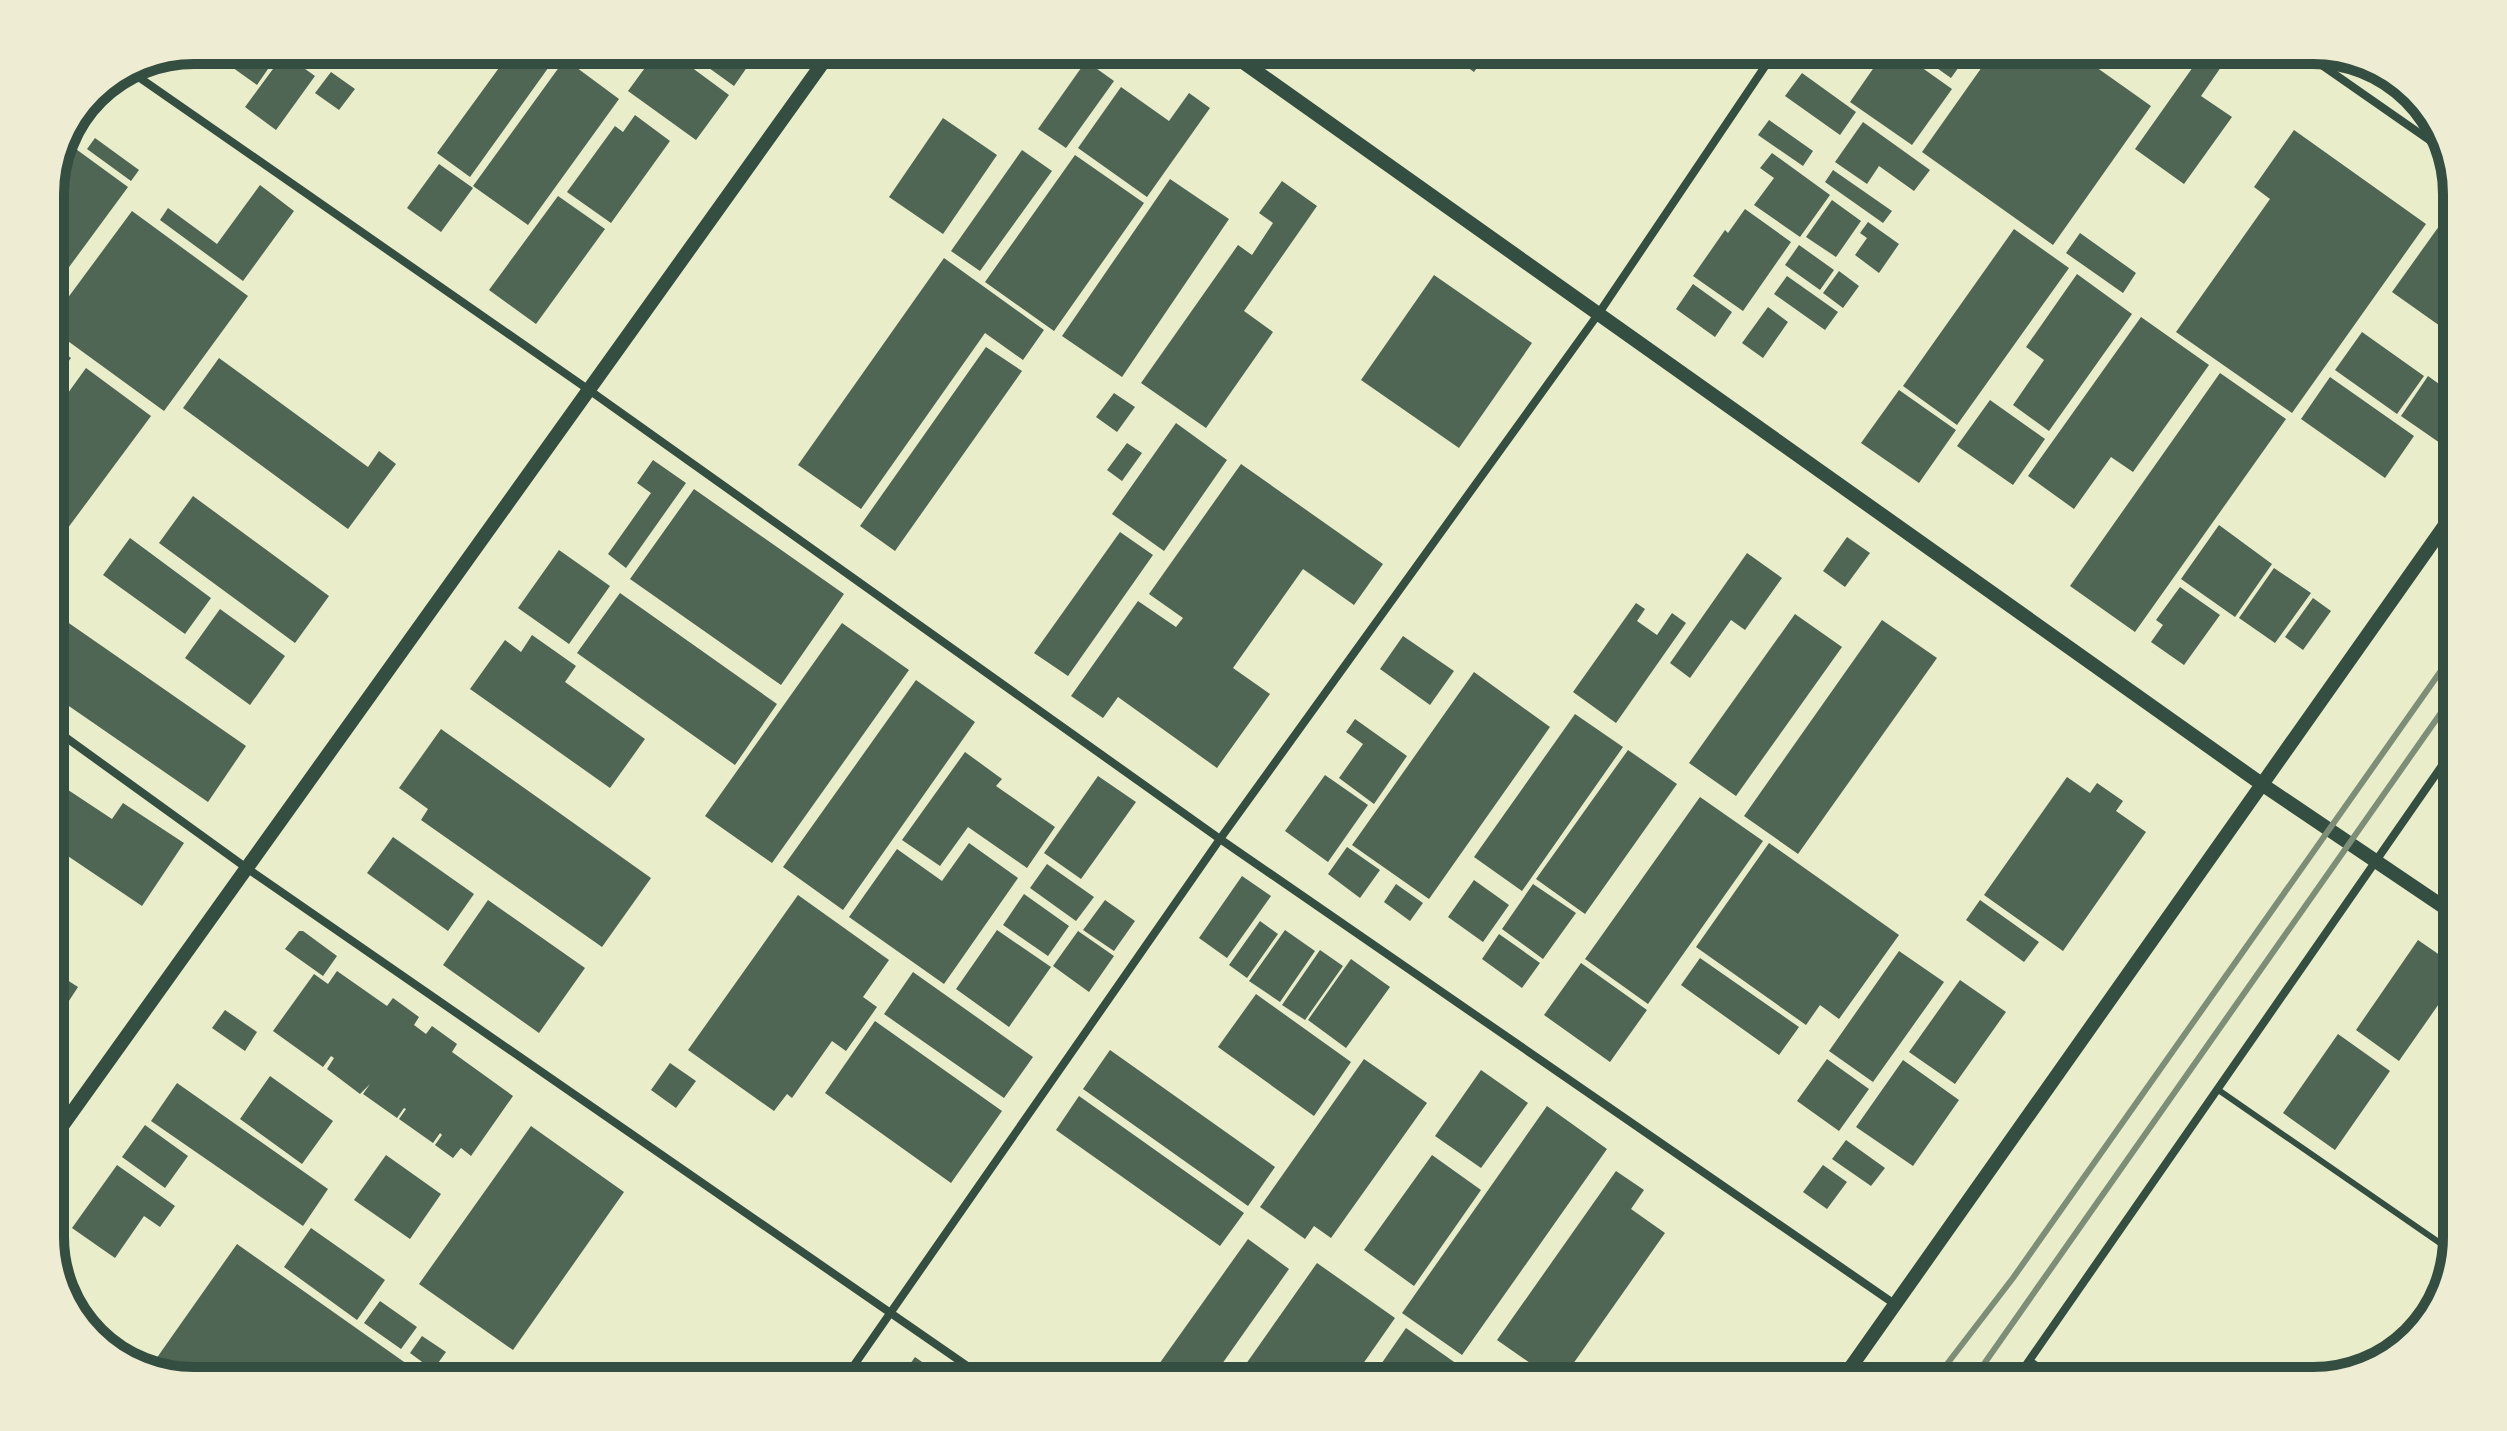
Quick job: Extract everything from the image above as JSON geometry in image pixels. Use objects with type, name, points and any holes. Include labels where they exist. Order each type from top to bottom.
[{"type":"street","points":[[64,1124],[822,64]]},
{"type":"street","points":[[1246,64],[2263,785],[2443,907]]},
{"type":"street","points":[[853,1367],[1220,839],[1599,313],[1767,64]]},
{"type":"street","points":[[2321,64],[2432,142]]},
{"type":"street","points":[[138,77],[589,390],[1220,839],[1896,1306]]},
{"type":"street","points":[[1851,1367],[2443,528]]},
{"type":"street","points":[[64,736],[248,869],[969,1367]]},
{"type":"street","points":[[2025,1367],[2443,764]]},
{"type":"street","points":[[2029,1361],[2038,1367]]},
{"type":"lane","points":[[2217,1089],[2443,1245]]},
{"type":"building","points":[[228,64],[271,64],[257,85]]},
{"type":"building","points":[[277,64],[298,64],[315,76],[276,130],[245,107]]},
{"type":"building","points":[[502,64],[551,64],[470,177],[437,153]]},
{"type":"building","points":[[561,64],[572,64],[619,99],[528,225],[473,186]]},
{"type":"building","points":[[648,64],[687,64],[729,95],[696,140],[628,91]]},
{"type":"building","points":[[703,64],[749,64],[734,86]]},
{"type":"building","points":[[1084,64],[1090,64],[1114,81],[1066,148],[1038,129]]},
{"type":"building","points":[[1463,64],[1480,64],[1474,72]]},
{"type":"building","points":[[1876,64],[1917,64],[1952,89],[1912,145],[1850,102]]},
{"type":"building","points":[[1931,64],[1961,64],[1951,78]]},
{"type":"building","points":[[1984,64],[2092,64],[2151,106],[2053,245],[1922,152]]},
{"type":"building","points":[[2195,64],[2223,64],[2201,96],[2232,117],[2184,184],[2135,149]]},
{"type":"building","points":[[331,72],[355,89],[339,110],[315,93]]},
{"type":"building","points":[[1802,73],[1856,112],[1840,135],[1785,96]]},
{"type":"building","points":[[1121,87],[1169,121],[1189,93],[1210,108],[1147,197],[1078,148]]},
{"type":"building","points":[[635,115],[670,141],[611,223],[567,192],[615,126],[623,132]]},
{"type":"building","points":[[943,118],[997,155],[943,234],[889,197]]},
{"type":"building","points":[[1769,120],[1813,151],[1803,166],[1758,135]]},
{"type":"building","points":[[1863,122],[1930,170],[1914,191],[1879,166],[1867,184],[1835,162]]},
{"type":"building","points":[[2294,130],[2426,224],[2292,413],[2176,332],[2270,199],[2254,187]]},
{"type":"building","points":[[95,138],[139,170],[131,181],[87,149]]},
{"type":"building","points":[[73,147],[128,187],[64,274],[64,186]]},
{"type":"building","points":[[1022,150],[1052,171],[980,271],[951,251]]},
{"type":"building","points":[[1772,153],[1830,195],[1800,237],[1754,205],[1774,178],[1760,168]]},
{"type":"building","points":[[1075,155],[1144,203],[1054,331],[985,282]]},
{"type":"building","points":[[439,164],[473,188],[441,232],[407,208]]},
{"type":"building","points":[[1833,170],[1892,211],[1883,223],[1825,182]]},
{"type":"building","points":[[1170,179],[1229,219],[1122,377],[1062,336]]},
{"type":"building","points":[[1282,181],[1317,206],[1244,311],[1273,332],[1206,428],[1141,383],[1238,245],[1252,255],[1273,223],[1259,213]]},
{"type":"building","points":[[260,185],[294,211],[243,281],[160,220],[168,208],[217,244]]},
{"type":"building","points":[[558,196],[605,229],[536,324],[489,290]]},
{"type":"building","points":[[1832,200],[1861,221],[1836,257],[1806,237]]},
{"type":"building","points":[[1745,209],[1791,242],[1743,311],[1693,276],[1725,230],[1728,233]]},
{"type":"building","points":[[132,211],[248,296],[164,411],[64,338],[64,303]]},
{"type":"building","points":[[2443,221],[2443,328],[2392,292]]},
{"type":"building","points":[[1868,222],[1899,244],[1879,273],[1855,255],[1867,238],[1860,233]]},
{"type":"building","points":[[2014,229],[2069,268],[1957,425],[1903,386]]},
{"type":"building","points":[[2080,233],[2136,273],[2123,293],[2066,253]]},
{"type":"building","points":[[1799,245],[1834,270],[1820,290],[1785,265]]},
{"type":"building","points":[[944,258],[1044,330],[1023,360],[985,333],[861,509],[798,465]]},
{"type":"building","points":[[1839,271],[1859,286],[1843,308],[1823,293]]},
{"type":"building","points":[[2077,274],[2132,314],[2049,431],[2013,405],[2044,360],[2026,347]]},
{"type":"building","points":[[1434,275],[1532,343],[1459,448],[1361,380]]},
{"type":"building","points":[[1787,276],[1838,312],[1825,330],[1774,294]]},
{"type":"building","points":[[1693,284],[1732,312],[1715,337],[1676,309]]},
{"type":"building","points":[[1768,307],[1788,322],[1763,358],[1742,343]]},
{"type":"building","points":[[2141,317],[2209,365],[2133,472],[2111,457],[2074,509],[2028,476]]},
{"type":"building","points":[[2362,332],[2424,376],[2397,414],[2335,370]]},
{"type":"building","points":[[986,347],[1022,371],[895,551],[860,526]]},
{"type":"building","points":[[64,353],[71,358],[64,367]]},
{"type":"building","points":[[219,358],[368,467],[379,451],[396,464],[348,529],[183,408]]},
{"type":"building","points":[[86,368],[151,416],[64,533],[64,399]]},
{"type":"building","points":[[2220,373],[2286,419],[2135,632],[2070,586]]},
{"type":"building","points":[[2428,376],[2443,387],[2443,439],[2440,443],[2401,416]]},
{"type":"building","points":[[2330,377],[2414,436],[2385,478],[2301,419]]},
{"type":"building","points":[[1899,390],[1956,430],[1919,483],[1861,443]]},
{"type":"building","points":[[1114,393],[1135,407],[1117,432],[1096,417]]},
{"type":"building","points":[[1990,400],[2045,439],[2013,485],[1957,446]]},
{"type":"building","points":[[1176,423],[1227,460],[1164,551],[1112,514]]},
{"type":"building","points":[[1127,443],[1142,453],[1122,481],[1107,470]]},
{"type":"building","points":[[653,460],[686,483],[626,568],[608,554],[651,493],[637,483]]},
{"type":"building","points":[[1241,464],[1383,564],[1354,605],[1303,569],[1233,668],[1270,694],[1217,768],[1118,697],[1103,718],[1071,696],[1138,601],[1176,627],[1183,618],[1149,594]]},
{"type":"building","points":[[694,489],[844,594],[781,685],[630,579]]},
{"type":"building","points":[[193,496],[329,596],[295,643],[159,543]]},
{"type":"building","points":[[2219,525],[2272,564],[2235,617],[2181,579]]},
{"type":"building","points":[[1120,532],[1153,555],[1068,676],[1034,653]]},
{"type":"building","points":[[1847,537],[1870,553],[1845,587],[1823,571]]},
{"type":"building","points":[[130,538],[211,598],[185,634],[103,575]]},
{"type":"building","points":[[559,550],[610,586],[569,644],[518,608]]},
{"type":"building","points":[[1747,553],[1782,578],[1745,630],[1731,620],[1690,678],[1670,663]]},
{"type":"building","points":[[2274,568],[2311,593],[2275,643],[2239,618]]},
{"type":"building","points":[[2180,587],[2220,615],[2184,665],[2151,642],[2163,625],[2156,620]]},
{"type":"building","points":[[620,593],[777,704],[735,765],[577,653]]},
{"type":"building","points":[[2313,598],[2331,611],[2303,650],[2285,637]]},
{"type":"building","points":[[1636,603],[1645,609],[1637,621],[1657,635],[1672,613],[1686,623],[1616,723],[1573,692]]},
{"type":"building","points":[[220,609],[285,656],[250,705],[185,658]]},
{"type":"building","points":[[1795,614],[1842,647],[1736,796],[1689,763]]},
{"type":"building","points":[[64,620],[246,746],[208,802],[64,703]]},
{"type":"building","points":[[1882,620],[1937,658],[1798,854],[1744,816]]},
{"type":"building","points":[[842,623],[909,670],[772,863],[705,816]]},
{"type":"building","points":[[532,635],[576,666],[565,682],[645,739],[610,788],[470,689],[505,640],[521,652]]},
{"type":"building","points":[[1403,636],[1454,671],[1430,705],[1380,669]]},
{"type":"building","points":[[1474,672],[1550,727],[1429,899],[1352,845]]},
{"type":"building","points":[[916,680],[975,722],[843,910],[783,867]]},
{"type":"building","points":[[1575,714],[1623,747],[1522,891],[1474,857]]},
{"type":"building","points":[[1355,719],[1407,756],[1374,804],[1339,778],[1363,744],[1346,732]]},
{"type":"building","points":[[441,729],[651,878],[602,947],[421,820],[428,809],[399,788]]},
{"type":"building","points":[[1628,750],[1677,784],[1585,914],[1536,879]]},
{"type":"building","points":[[965,752],[1002,779],[996,786],[1055,827],[1027,868],[968,827],[940,866],[902,840]]},
{"type":"building","points":[[1325,775],[1368,805],[1328,862],[1285,831]]},
{"type":"building","points":[[1098,776],[1136,802],[1081,879],[1044,853]]},
{"type":"building","points":[[2067,777],[2090,793],[2097,783],[2123,801],[2116,811],[2146,832],[2063,951],[1984,895]]},
{"type":"building","points":[[64,787],[112,819],[123,803],[184,843],[142,906],[64,853]]},
{"type":"building","points":[[1700,797],[1763,841],[1648,1004],[1585,959]]},
{"type":"building","points":[[393,837],[474,894],[448,931],[367,873]]},
{"type":"building","points":[[969,843],[1018,878],[944,984],[849,917],[897,849],[942,881]]},
{"type":"building","points":[[1769,843],[1899,935],[1839,1019],[1820,1005],[1806,1025],[1696,947]]},
{"type":"building","points":[[1347,847],[1380,870],[1360,898],[1328,874]]},
{"type":"building","points":[[1047,864],[1094,897],[1076,921],[1030,888]]},
{"type":"building","points":[[1242,876],[1271,896],[1227,958],[1199,938]]},
{"type":"building","points":[[1474,880],[1509,905],[1483,942],[1448,917]]},
{"type":"building","points":[[1396,884],[1423,903],[1410,921],[1384,902]]},
{"type":"building","points":[[1533,884],[1576,913],[1543,959],[1502,929]]},
{"type":"building","points":[[1024,894],[1069,926],[1048,956],[1003,925]]},
{"type":"building","points":[[798,895],[889,960],[863,997],[877,1007],[846,1051],[832,1041],[792,1098],[787,1094],[774,1111],[688,1050]]},
{"type":"building","points":[[488,900],[585,968],[539,1033],[443,965]]},
{"type":"building","points":[[1105,900],[1135,921],[1114,951],[1083,930]]},
{"type":"building","points":[[1980,900],[2039,942],[2024,962],[1966,920]]},
{"type":"building","points":[[1260,921],[1278,934],[1247,978],[1229,965]]},
{"type":"building","points":[[997,930],[1051,967],[1009,1027],[956,989]]},
{"type":"building","points":[[1285,930],[1315,951],[1280,1002],[1249,981]]},
{"type":"building","points":[[299,931],[337,956],[323,976],[285,949]]},
{"type":"building","points":[[1078,931],[1114,956],[1089,992],[1053,966]]},
{"type":"building","points":[[1499,934],[1540,963],[1522,988],[1482,959]]},
{"type":"building","points":[[2418,940],[2443,957],[2443,998],[2399,1061],[2356,1030]]},
{"type":"building","points":[[1320,950],[1343,966],[1305,1020],[1282,1005]]},
{"type":"building","points":[[1899,951],[1944,982],[1873,1082],[1829,1051]]},
{"type":"building","points":[[1700,958],[1799,1027],[1779,1055],[1681,985]]},
{"type":"building","points":[[1351,959],[1390,987],[1346,1048],[1308,1020]]},
{"type":"building","points":[[1581,963],[1647,1010],[1610,1062],[1544,1015]]},
{"type":"building","points":[[337,971],[387,1006],[393,998],[419,1017],[414,1025],[426,1034],[432,1026],[457,1044],[452,1052],[513,1096],[471,1156],[461,1148],[453,1158],[435,1145],[442,1135],[440,1133],[433,1143],[399,1119],[406,1109],[397,1118],[363,1094],[370,1084],[360,1094],[327,1069],[334,1058],[331,1056],[323,1067],[273,1031],[314,974],[328,984]]},
{"type":"building","points":[[913,972],[1033,1057],[1004,1098],[884,1014]]},
{"type":"building","points":[[64,978],[78,987],[64,1008]]},
{"type":"building","points":[[1960,980],[2006,1012],[1955,1084],[1909,1052]]},
{"type":"building","points":[[1256,994],[1351,1062],[1314,1116],[1218,1047]]},
{"type":"building","points":[[225,1010],[257,1032],[245,1051],[212,1028]]},
{"type":"building","points":[[875,1021],[1002,1111],[951,1183],[825,1093]]},
{"type":"building","points":[[2338,1034],[2390,1071],[2335,1150],[2283,1113]]},
{"type":"building","points":[[1110,1050],[1275,1167],[1248,1206],[1083,1089]]},
{"type":"building","points":[[1364,1059],[1427,1103],[1331,1238],[1314,1226],[1305,1239],[1260,1207]]},
{"type":"building","points":[[1827,1059],[1869,1089],[1839,1131],[1797,1101]]},
{"type":"building","points":[[1903,1060],[1959,1100],[1913,1166],[1856,1127]]},
{"type":"building","points":[[670,1063],[696,1081],[676,1108],[651,1090]]},
{"type":"building","points":[[1481,1070],[1528,1103],[1481,1168],[1435,1136]]},
{"type":"building","points":[[270,1076],[333,1121],[302,1164],[240,1119]]},
{"type":"building","points":[[177,1083],[328,1189],[303,1226],[151,1121]]},
{"type":"building","points":[[1079,1096],[1244,1213],[1220,1246],[1056,1130]]},
{"type":"building","points":[[1547,1106],[1607,1149],[1462,1355],[1402,1313]]},
{"type":"building","points":[[145,1125],[188,1156],[165,1188],[122,1157]]},
{"type":"building","points":[[531,1126],[624,1192],[513,1350],[419,1284]]},
{"type":"building","points":[[1846,1140],[1885,1168],[1871,1186],[1832,1159]]},
{"type":"building","points":[[386,1155],[441,1194],[410,1239],[354,1200]]},
{"type":"building","points":[[1432,1155],[1481,1190],[1414,1286],[1364,1250]]},
{"type":"building","points":[[117,1165],[175,1206],[160,1227],[144,1216],[115,1258],[72,1228]]},
{"type":"building","points":[[1823,1165],[1847,1182],[1827,1209],[1803,1192]]},
{"type":"building","points":[[1616,1171],[1644,1190],[1631,1209],[1665,1233],[1571,1367],[1536,1367],[1497,1340]]},
{"type":"building","points":[[311,1228],[385,1280],[357,1320],[284,1267]]},
{"type":"building","points":[[1248,1239],[1289,1269],[1220,1367],[1157,1367]]},
{"type":"building","points":[[237,1244],[407,1364],[405,1367],[194,1367],[162,1363],[156,1359]]},
{"type":"building","points":[[1317,1263],[1395,1318],[1361,1367],[1244,1367]]},
{"type":"building","points":[[380,1301],[417,1327],[401,1349],[364,1323]]},
{"type":"building","points":[[1406,1328],[1461,1367],[1379,1367]]},
{"type":"building","points":[[422,1336],[446,1352],[435,1367],[429,1367],[410,1353]]},
{"type":"building","points":[[915,1357],[929,1367],[908,1367]]},
{"type":"railway","points":[[1945,1367],[2013,1278],[2443,668]]},
{"type":"railway","points":[[1982,1367],[2443,710]]}]
